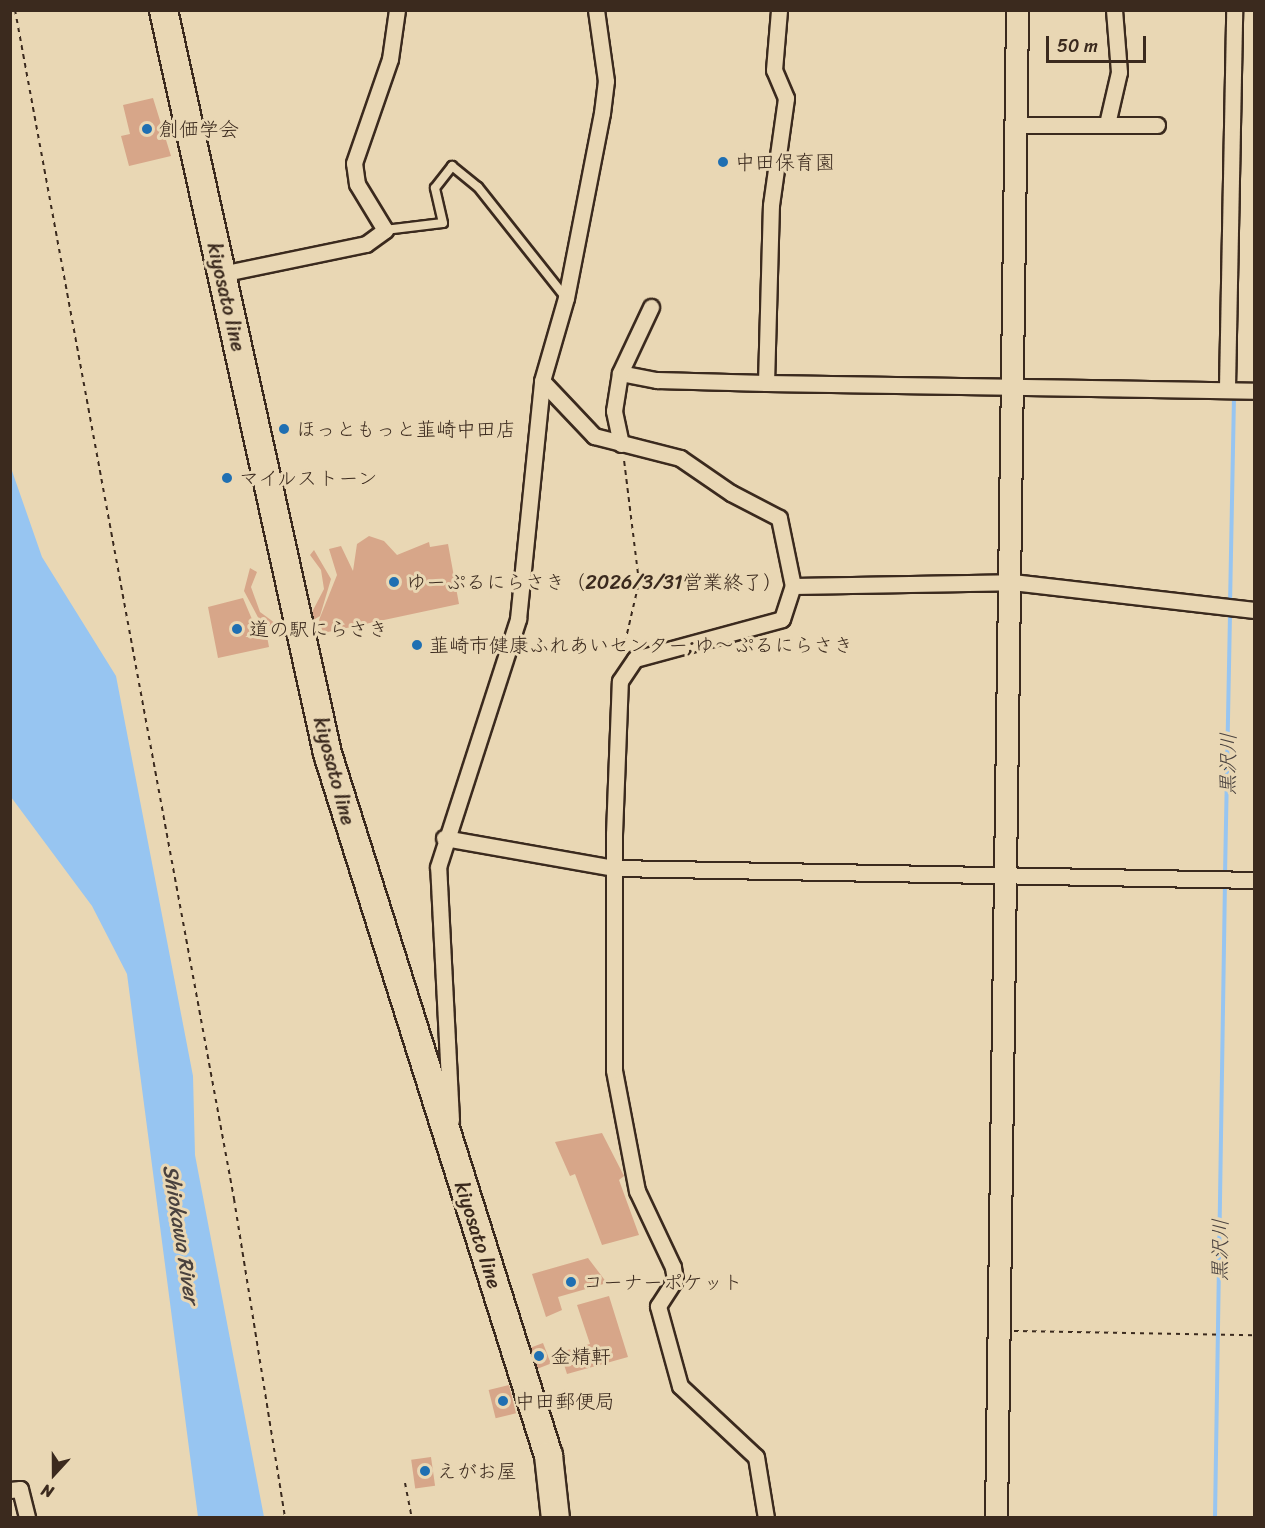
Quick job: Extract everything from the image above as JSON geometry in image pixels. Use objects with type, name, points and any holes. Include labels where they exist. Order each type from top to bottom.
[{"type":"highway","name":"kiyosato line","points":[[163,10],[327,753],[548,1455],[555,1518]]},
{"type":"street","points":[[221,274],[366,244],[385,230],[357,184],[354,163],[390,59],[397,10]]},
{"type":"street","points":[[452,1153],[437,877],[444,838],[518,619],[542,381],[566,298],[606,81],[596,10]]},
{"type":"street","points":[[766,383],[771,205],[786,98],[774,70],[779,10]]},
{"type":"street","points":[[996,1518],[1012,582],[1017,10]]},
{"type":"street","points":[[1107,124],[1119,72],[1114,10]]},
{"type":"street","points":[[1227,387],[1234,10]]},
{"type":"street","points":[[1015,125],[1157,125]]},
{"type":"street","points":[[621,444],[614,411],[620,373],[651,307]]},
{"type":"street","points":[[620,373],[657,380],[1227,387],[1254,392]]},
{"type":"street","points":[[542,381],[594,436],[700,467],[730,493],[779,518],[793,586],[782,619],[635,659],[620,681],[614,868],[614,1070],[637,1191],[673,1266],[675,1280],[658,1306],[680,1386],[756,1457],[766,1518]]},
{"type":"street","points":[[793,586],[1012,582],[1254,610]]},
{"type":"street","points":[[444,838],[614,868],[1006,879],[1254,880]]},
{"type":"street","points":[[10,1490],[20,1490],[27,1518]]},
{"type":"lane","points":[[385,230],[443,223],[435,188],[452,165],[478,187],[566,298]]},
{"type":"path","points":[[15,10],[234,1198],[285,1518]]},
{"type":"path","points":[[620,681],[639,582],[621,444]]},
{"type":"path","points":[[998,1330],[1254,1335]]},
{"type":"path","points":[[405,1483],[412,1518]]},
{"type":"water","name":"Shiokawa River","points":[[11,468],[42,557],[116,676],[193,1076],[195,1155],[264,1517],[198,1517],[127,974],[92,906],[11,797]]},
{"type":"building","name":"創価学会","points":[[153,98],[171,156],[129,166],[121,136],[130,134],[123,105]]},
{"type":"building","name":"ゆーぷるにらさき（2026/3/31営業終了）","points":[[369,536],[384,541],[397,555],[429,542],[430,547],[448,544],[459,604],[323,633],[319,620],[337,575],[329,549],[341,546],[353,571],[357,544]]},
{"type":"building","points":[[314,550],[331,579],[320,616],[292,633],[261,623],[244,591],[250,568],[257,572],[251,587],[260,612],[275,623],[294,624],[310,616],[324,589],[321,570],[310,555]]},
{"type":"building","name":"道の駅にらさき","points":[[243,598],[254,624],[266,631],[269,647],[218,658],[208,607]]},
{"type":"building","points":[[602,1133],[624,1176],[619,1180],[639,1235],[602,1245],[575,1174],[570,1176],[555,1142]]},
{"type":"building","points":[[588,1258],[607,1283],[558,1297],[562,1310],[546,1317],[532,1274]]},
{"type":"building","points":[[609,1296],[628,1357],[567,1374],[560,1352],[590,1344],[577,1305]]},
{"type":"building","name":"金精軒","points":[[543,1343],[551,1364],[535,1370],[527,1349]]},
{"type":"building","name":"中田郵便局","points":[[509,1385],[516,1413],[496,1418],[489,1390]]},
{"type":"building","points":[[431,1457],[435,1486],[415,1489],[411,1460]]},
{"type":"waterway","name":"黒沢川","points":[[1240,116],[1242,10]]},
{"type":"waterway","name":"黒沢川","points":[[1230,605],[1234,393]]},
{"type":"waterway","name":"黒沢川","points":[[1225,875],[1230,612]]},
{"type":"waterway","name":"黒沢川","points":[[1215,1518],[1225,882]]},
{"type":"place","name":"創価学会","points":[[147,129]]},
{"type":"place","name":"中田保育園","points":[[723,162]]},
{"type":"place","name":"ほっともっと韮崎中田店","points":[[284,429]]},
{"type":"place","name":"マイルストーン","points":[[227,478]]},
{"type":"place","name":"ゆーぷるにらさき（2026/3/31営業終了）","points":[[394,582]]},
{"type":"place","name":"道の駅にらさき","points":[[237,629]]},
{"type":"place","name":"韮崎市健康ふれあいセンター;ゆ～ぷるにらさき","points":[[417,645]]},
{"type":"place","name":"コーナーポケット","points":[[571,1282]]},
{"type":"place","name":"金精軒","points":[[539,1356]]},
{"type":"place","name":"中田郵便局","points":[[503,1401]]},
{"type":"place","name":"えがお屋","points":[[425,1471]]}]
